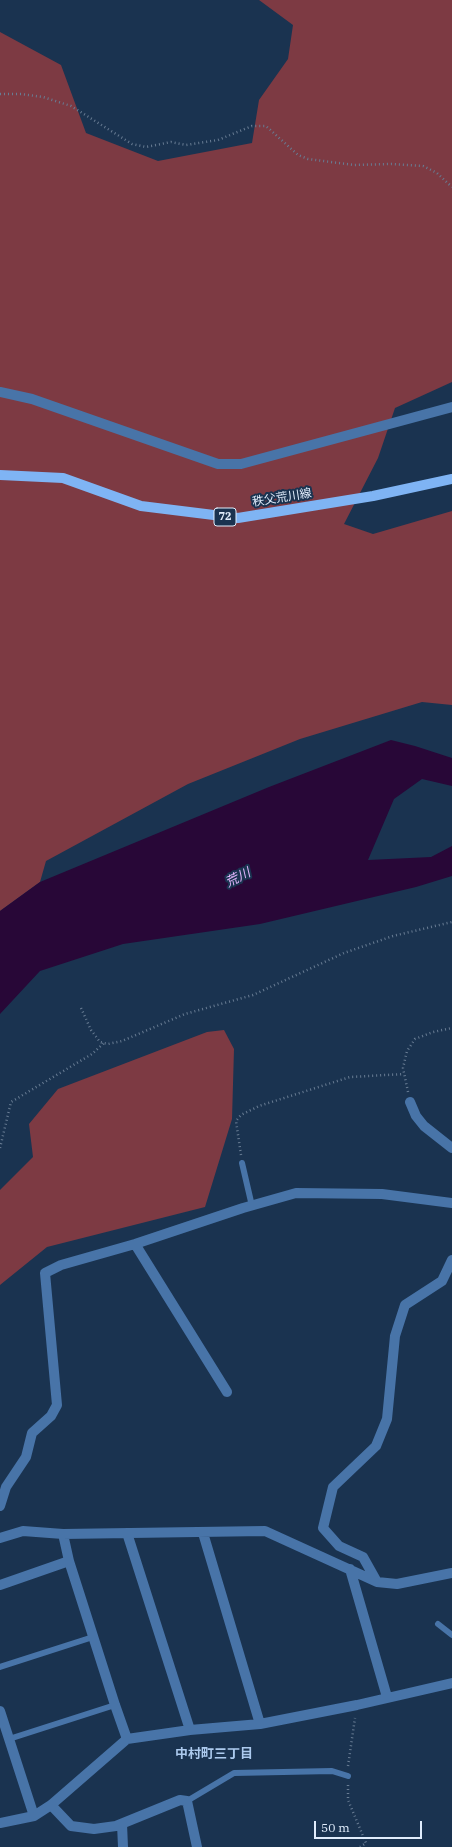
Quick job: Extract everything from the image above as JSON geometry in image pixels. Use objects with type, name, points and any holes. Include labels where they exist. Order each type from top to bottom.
[{"type":"main road","name":"秩父荒川線","points":[[0,475],[63,478],[141,506],[238,518],[373,496],[452,479]]},
{"type":"street","points":[[0,392],[32,399],[218,464],[241,464],[452,408]]},
{"type":"street","points":[[410,1102],[416,1116],[424,1126],[452,1148]]},
{"type":"street","points":[[0,1506],[6,1487],[26,1457],[32,1433],[51,1416],[57,1405],[44,1274],[61,1265],[135,1244],[296,1193],[382,1194],[452,1203]]},
{"type":"street","points":[[135,1244],[227,1392]]},
{"type":"street","points":[[377,1582],[363,1557],[338,1546],[323,1528],[333,1487],[376,1446],[387,1419],[395,1336],[405,1305],[442,1281],[452,1260]]},
{"type":"street","points":[[0,1538],[22,1531],[63,1534],[265,1531],[377,1582],[397,1584],[452,1573]]},
{"type":"street","points":[[127,1533],[190,1730]]},
{"type":"street","points":[[203,1533],[260,1724]]},
{"type":"street","points":[[63,1534],[69,1561],[114,1704],[127,1739]]},
{"type":"street","points":[[0,1585],[69,1561]]},
{"type":"street","points":[[350,1569],[387,1697]]},
{"type":"street","points":[[0,1823],[34,1816],[51,1805],[127,1739],[190,1730],[260,1724],[357,1705],[452,1682]]},
{"type":"street","points":[[0,1711],[34,1816]]},
{"type":"street","points":[[51,1805],[71,1826],[94,1829],[116,1826],[180,1800],[187,1801],[197,1847]]},
{"type":"street","points":[[122,1824],[123,1847]]},
{"type":"lane","points":[[242,1163],[252,1206]]},
{"type":"lane","points":[[438,1624],[452,1636]]},
{"type":"lane","points":[[0,1667],[93,1637]]},
{"type":"lane","points":[[9,1739],[114,1704]]},
{"type":"lane","points":[[187,1801],[234,1773],[332,1771],[348,1776]]},
{"type":"path","points":[[0,94],[21,94],[43,97],[71,106],[132,144],[146,146],[171,142],[186,145],[218,140],[252,126],[266,126],[298,155],[308,159],[342,164],[405,164],[423,166],[436,172],[452,187]]},
{"type":"path","points":[[81,1008],[91,1030],[100,1042],[122,1041],[185,1014],[253,995],[344,953],[393,936],[452,922]]},
{"type":"path","points":[[410,1102],[403,1068],[407,1051],[415,1039],[433,1032],[452,1028]]},
{"type":"path","points":[[0,1148],[11,1102],[92,1054],[104,1043]]},
{"type":"path","points":[[242,1163],[236,1121],[241,1115],[259,1106],[350,1077],[404,1074]]},
{"type":"shaded area","points":[[259,0],[452,0],[452,382],[395,408],[378,458],[344,524],[373,534],[452,511],[452,705],[422,702],[300,739],[188,784],[46,861],[40,882],[0,911],[0,32],[61,65],[86,133],[158,161],[252,143],[259,100],[288,59],[293,25]]},
{"type":"shaded area","points":[[224,1030],[234,1049],[232,1119],[205,1207],[47,1247],[0,1285],[0,1190],[33,1157],[29,1124],[58,1089],[207,1032]]},
{"type":"water","name":"荒川","points":[[391,740],[452,758],[452,786],[422,779],[394,799],[368,860],[431,857],[452,846],[452,876],[416,887],[260,924],[123,944],[40,971],[0,1014],[0,911],[40,882],[269,787]]},
{"type":"district","name":"中村町三丁目","points":[[214,1754]]}]
